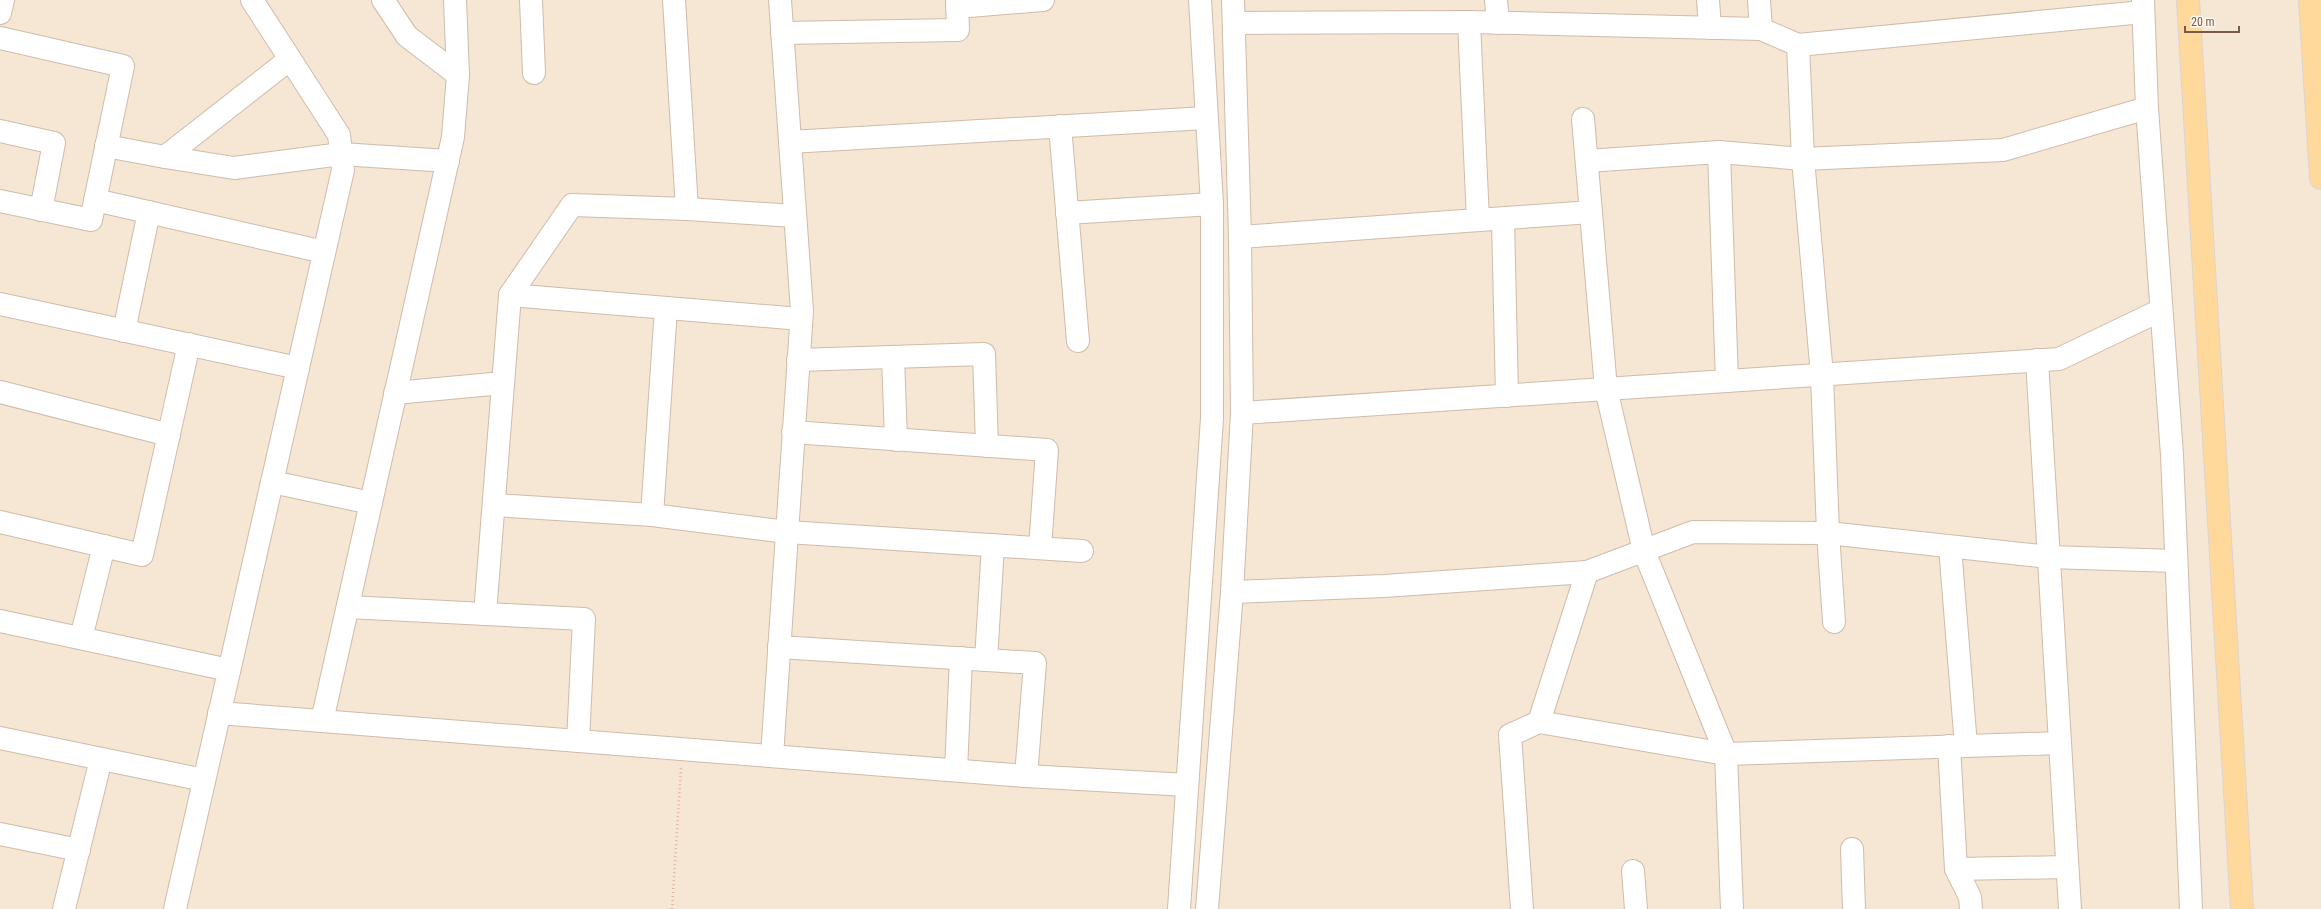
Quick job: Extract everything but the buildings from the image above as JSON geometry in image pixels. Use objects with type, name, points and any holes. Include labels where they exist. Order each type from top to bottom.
[{"type":"main road","points":[[2188,0],[2242,909]]},
{"type":"main road","points":[[2310,0],[2321,178]]},
{"type":"street","points":[[0,13],[3,0]]},
{"type":"street","points":[[175,909],[343,170],[339,135],[252,0]]},
{"type":"street","points":[[383,0],[407,36],[458,75]]},
{"type":"street","points":[[322,721],[453,137],[458,75],[455,0]]},
{"type":"street","points":[[531,0],[534,73]]},
{"type":"street","points":[[674,0],[687,209]]},
{"type":"street","points":[[772,756],[801,319],[780,0]]},
{"type":"street","points":[[782,33],[958,30],[957,3],[1042,0]]},
{"type":"street","points":[[1179,909],[1212,418],[1212,204],[1200,0]]},
{"type":"street","points":[[1208,909],[1232,592],[1242,413],[1240,238],[1235,23],[1233,0]]},
{"type":"street","points":[[1496,0],[1498,23]]},
{"type":"street","points":[[1708,0],[1710,28]]},
{"type":"street","points":[[1758,0],[1760,30]]},
{"type":"street","points":[[1235,23],[1469,22],[1710,28],[1760,30],[1798,45],[2143,6],[2147,108],[2172,456],[2191,909]]},
{"type":"street","points":[[1469,22],[1478,220]]},
{"type":"street","points":[[0,38],[123,66],[91,220],[0,201]]},
{"type":"street","points":[[1798,45],[1803,159],[1822,375],[1828,533],[1834,622]]},
{"type":"street","points":[[165,157],[290,59]]},
{"type":"street","points":[[1586,161],[1719,152],[1803,159],[2002,150],[2147,108]]},
{"type":"street","points":[[790,142],[1206,118]]},
{"type":"street","points":[[1583,119],[1606,389],[1644,550],[1726,754],[1732,909]]},
{"type":"street","points":[[1060,126],[1078,341]]},
{"type":"street","points":[[0,131],[54,143],[41,210]]},
{"type":"street","points":[[106,146],[234,168],[341,154],[448,160]]},
{"type":"street","points":[[1719,152],[1727,381]]},
{"type":"street","points":[[95,200],[324,252]]},
{"type":"street","points":[[1067,213],[1212,204]]},
{"type":"street","points":[[485,614],[510,295],[572,205],[687,209],[795,216]]},
{"type":"street","points":[[124,331],[149,212]]},
{"type":"street","points":[[1240,238],[1591,212]]},
{"type":"street","points":[[1503,219],[1507,396]]},
{"type":"street","points":[[510,295],[801,319]]},
{"type":"street","points":[[0,304],[298,368]]},
{"type":"street","points":[[652,515],[666,308]]},
{"type":"street","points":[[1242,413],[2059,359],[2161,310]]},
{"type":"street","points":[[0,522],[142,555],[189,344]]},
{"type":"street","points":[[798,360],[984,354],[987,446]]},
{"type":"street","points":[[893,357],[896,440]]},
{"type":"street","points":[[2037,360],[2070,909]]},
{"type":"street","points":[[395,393],[503,383]]},
{"type":"street","points":[[0,392],[169,435]]},
{"type":"street","points":[[793,432],[1047,450],[1040,548]]},
{"type":"street","points":[[272,482],[371,503]]},
{"type":"street","points":[[494,505],[652,515],[787,532],[1082,551]]},
{"type":"street","points":[[1232,592],[1384,586],[1587,572],[1693,532],[1828,533],[2049,557],[2176,561]]},
{"type":"street","points":[[986,660],[993,545]]},
{"type":"street","points":[[81,638],[104,546]]},
{"type":"street","points":[[1950,547],[1958,746],[1956,869],[1970,897],[1971,909]]},
{"type":"street","points":[[1539,722],[1587,572]]},
{"type":"street","points":[[348,606],[584,619],[578,740]]},
{"type":"street","points":[[0,621],[229,670]]},
{"type":"street","points":[[779,647],[1035,663],[1026,776]]},
{"type":"street","points":[[956,770],[961,658]]},
{"type":"street","points":[[219,713],[1026,776],[1187,785]]},
{"type":"street","points":[[1522,909],[1510,735],[1539,722],[1726,754],[2060,743]]},
{"type":"street","points":[[0,738],[204,780]]},
{"type":"street","points":[[64,909],[101,759]]},
{"type":"street","points":[[0,834],[79,850]]},
{"type":"street","points":[[1852,849],[1854,909]]},
{"type":"street","points":[[1956,869],[2067,867]]},
{"type":"street","points":[[1633,871],[1636,909]]},
{"type":"path","points":[[672,909],[682,749]]},
{"type":"shaded area","points":[[0,0],[2321,0],[2321,909],[0,909]]}]
